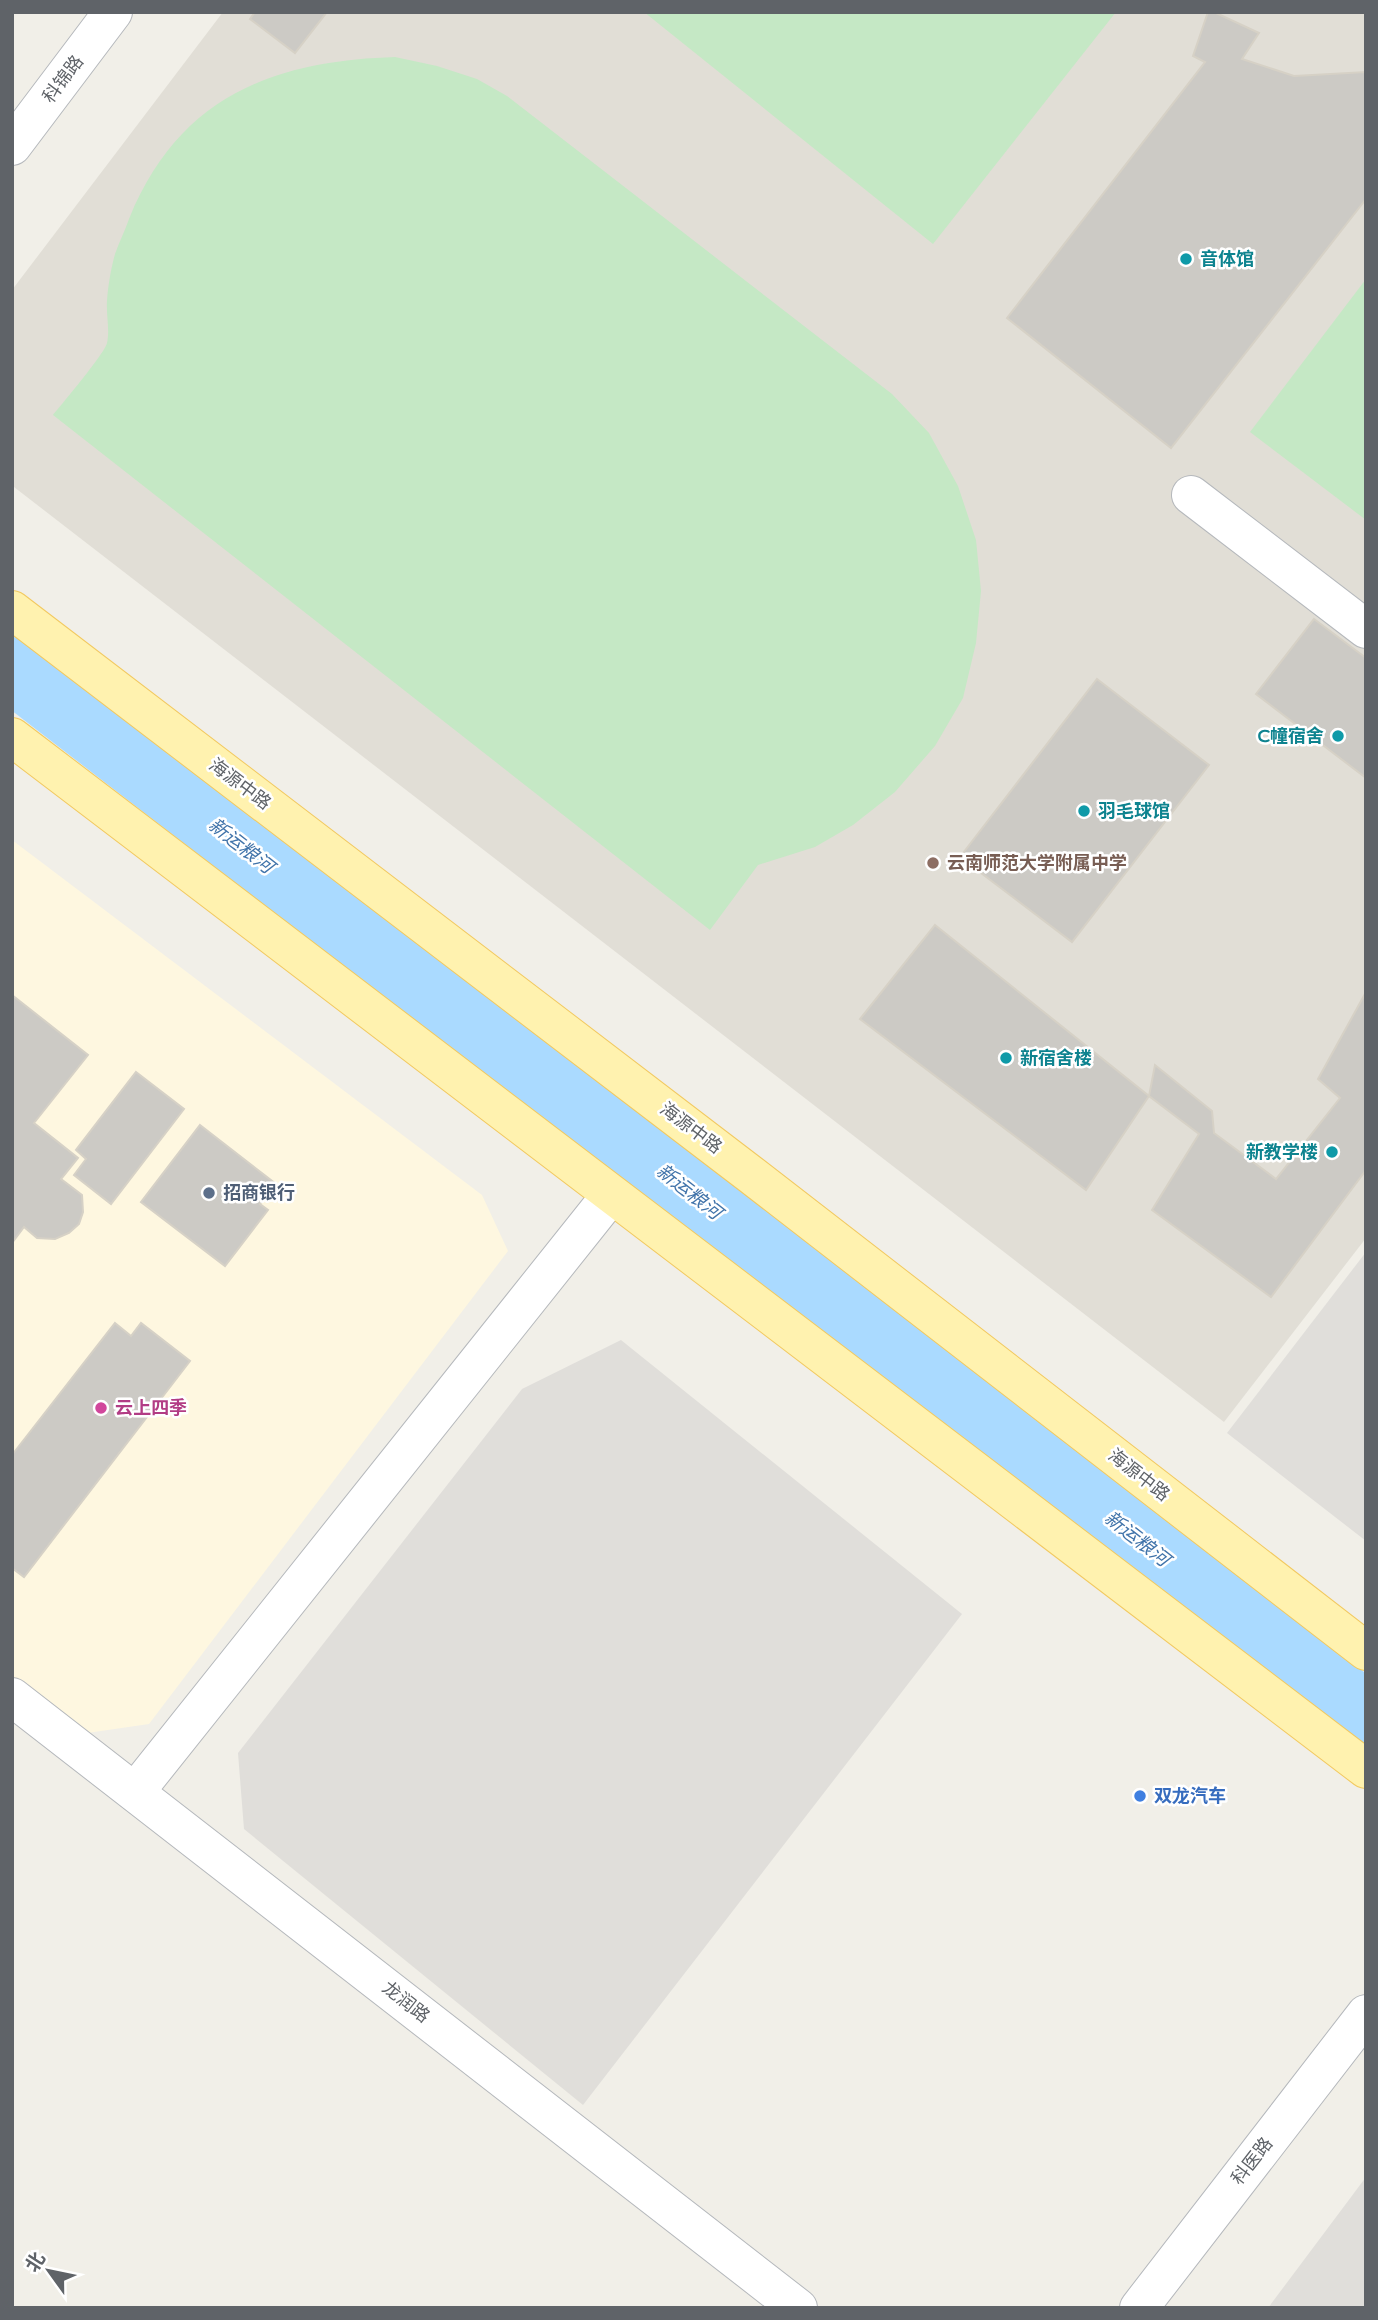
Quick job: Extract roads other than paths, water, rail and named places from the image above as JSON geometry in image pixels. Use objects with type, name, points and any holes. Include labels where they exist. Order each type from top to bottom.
[{"type":"main road","name":"海源中路","points":[[12,610],[750,1174],[1366,1651]]},
{"type":"main road","points":[[12,737],[1366,1769]]},
{"type":"street","name":"科锦路","points":[[12,146],[113,12]]},
{"type":"street","points":[[1191,495],[1366,629]]},
{"type":"street","points":[[135,1792],[611,1195]]},
{"type":"street","name":"龙润路","points":[[12,1697],[798,2308]]},
{"type":"street","name":"科医路","points":[[1139,2308],[1366,2014]]},
{"type":"waterway","name":"新运粮河","points":[[12,669],[1366,1716]]},
{"type":"place","name":"音体馆","points":[[1186,259]]},
{"type":"place","name":"C幢宿舍","points":[[1338,736]]},
{"type":"place","name":"羽毛球馆","points":[[1084,811]]},
{"type":"place","name":"云南师范大学附属中学","points":[[933,863]]},
{"type":"place","name":"新宿舍楼","points":[[1006,1058]]},
{"type":"place","name":"新教学楼","points":[[1332,1152]]},
{"type":"place","name":"招商银行","points":[[209,1193]]},
{"type":"place","name":"云上四季","points":[[101,1408]]},
{"type":"place","name":"双龙汽车","points":[[1140,1796]]}]
